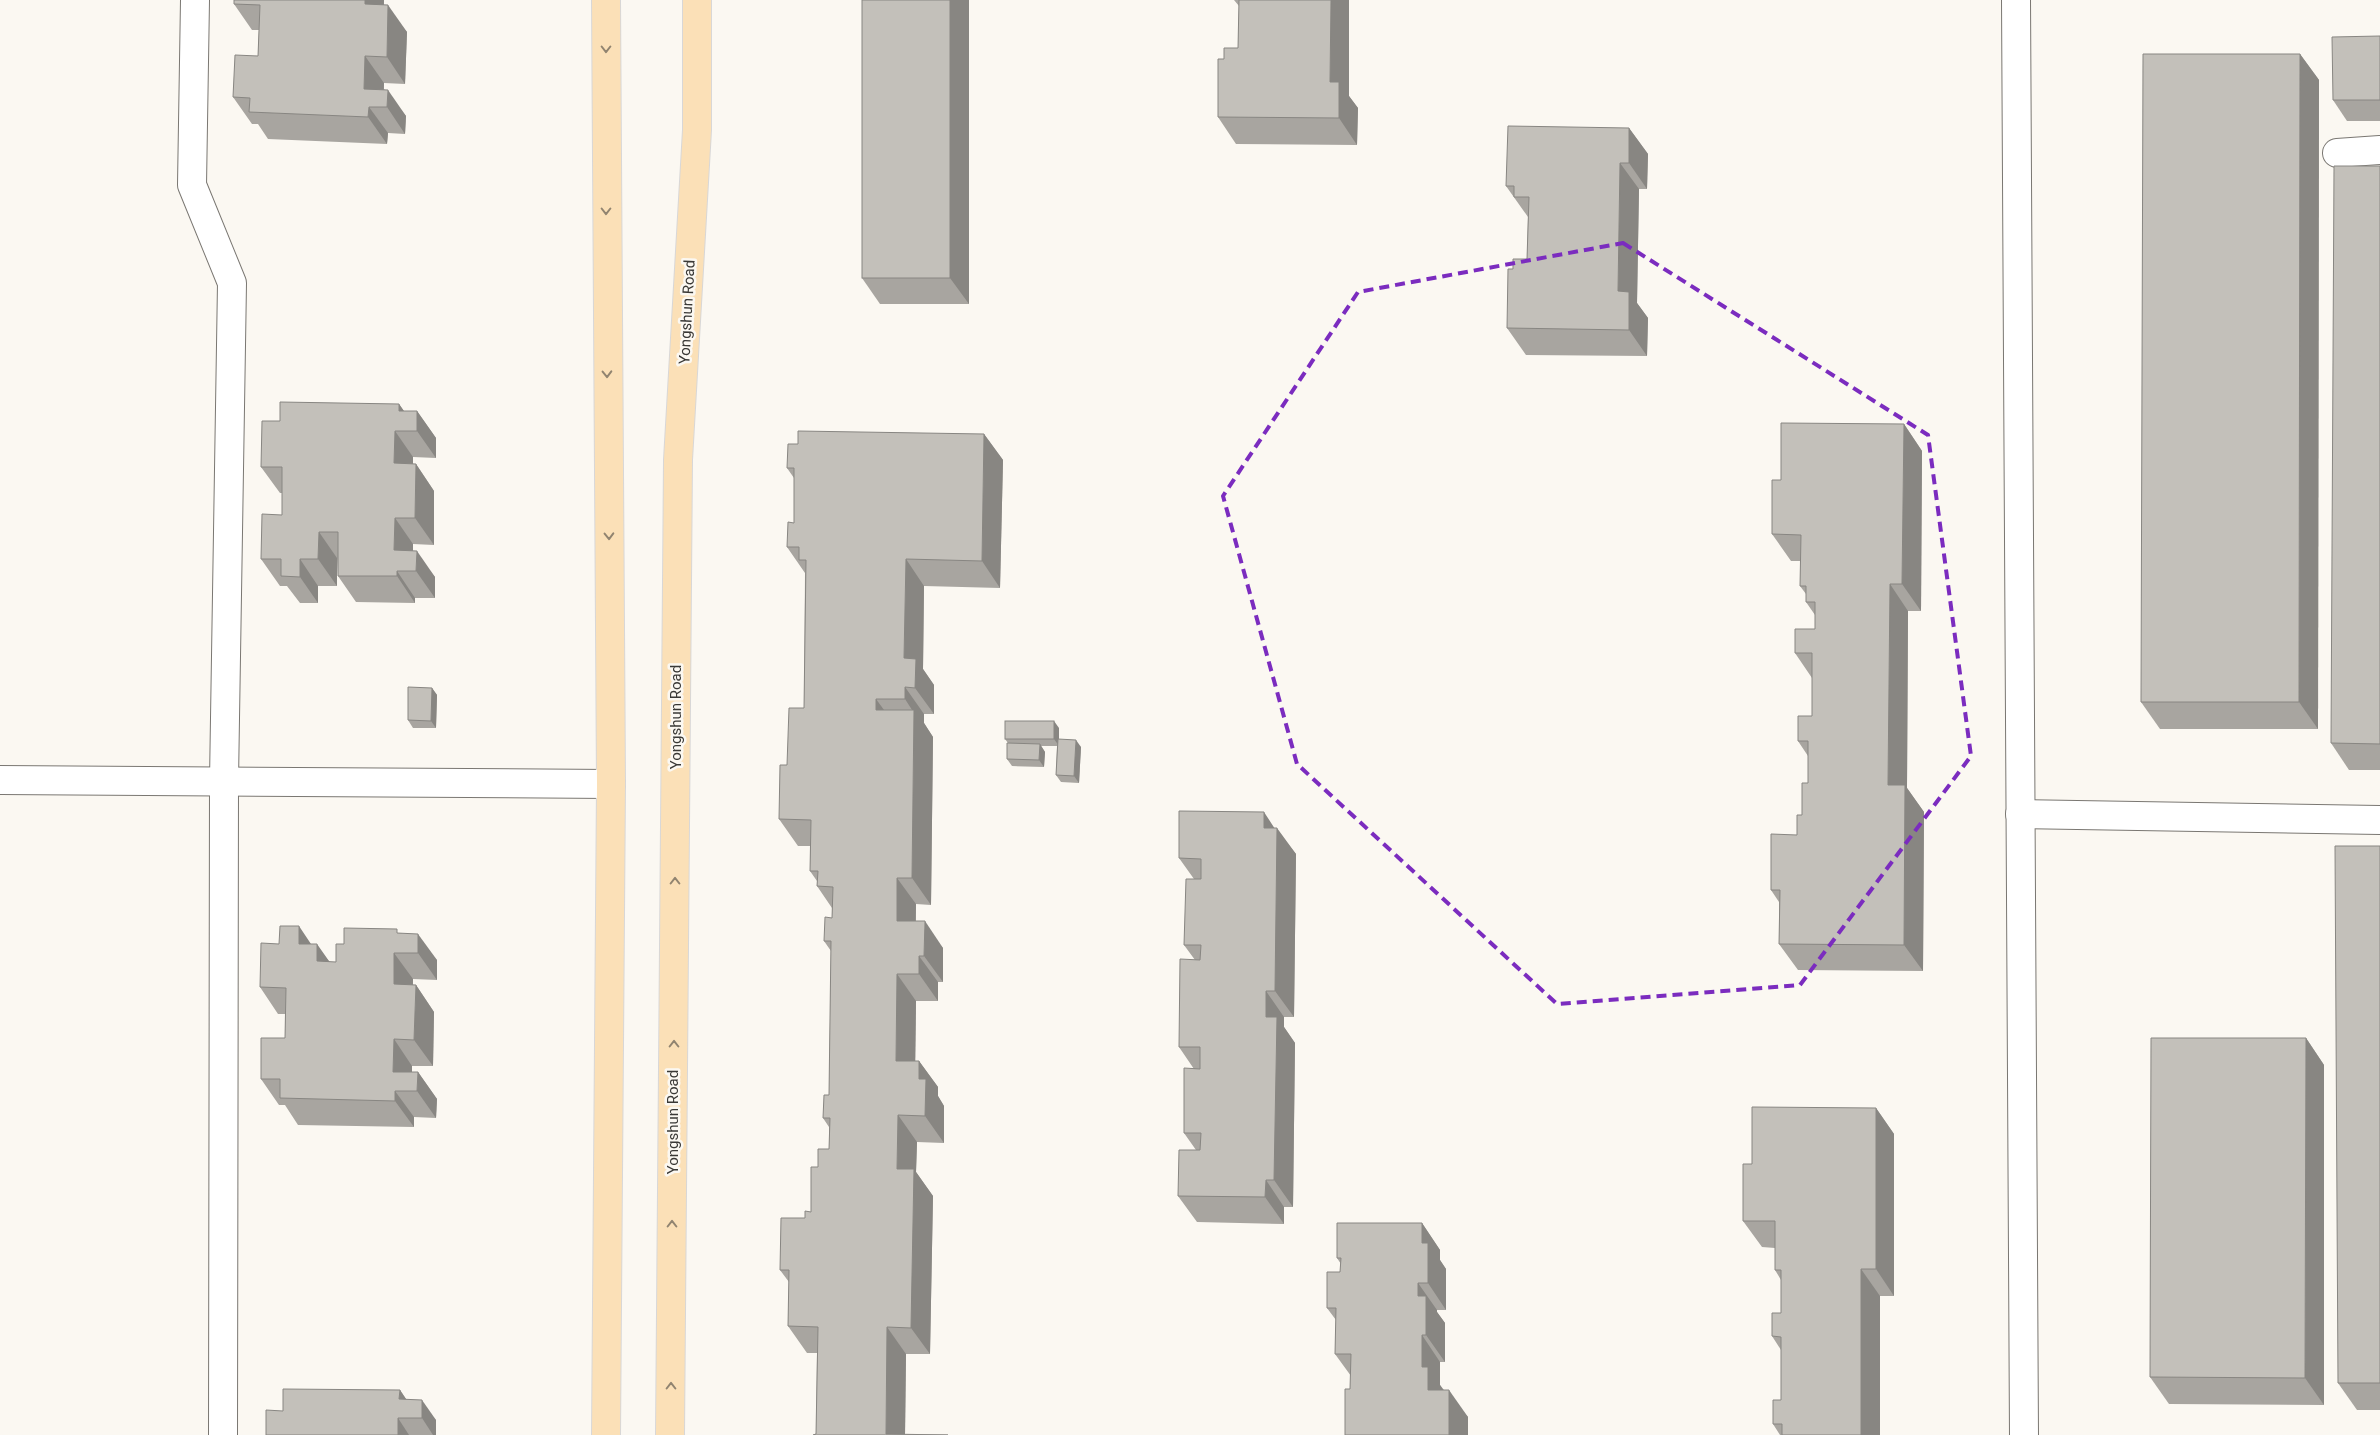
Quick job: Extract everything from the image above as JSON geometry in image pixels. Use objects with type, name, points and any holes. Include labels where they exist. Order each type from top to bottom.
[{"type":"main road","points":[[606,0],[611,784],[606,1435]]},
{"type":"main road","name":"Yongshun Road","points":[[670,1435],[678,460],[697,130],[697,0]]},
{"type":"street","points":[[195,0],[192,185],[232,283],[224,781],[223,1435]]},
{"type":"street","points":[[2016,0],[2024,1435]]},
{"type":"street","points":[[2337,153],[2380,150]]},
{"type":"street","points":[[0,780],[611,784]]},
{"type":"street","points":[[2020,814],[2380,820]]},
{"type":"highlighted area","points":[[1623,243],[1928,435],[1971,756],[1800,985],[1557,1004],[1297,764],[1223,496],[1358,292]]},
{"type":"building","points":[[234,0],[365,0],[365,4],[388,5],[387,57],[365,56],[364,89],[388,90],[387,107],[369,107],[368,117],[249,112],[250,98],[233,97],[235,55],[258,56],[260,5],[234,4]]},
{"type":"building","points":[[862,0],[950,0],[950,278],[862,278]]},
{"type":"building","points":[[1239,0],[1331,0],[1330,82],[1339,82],[1339,118],[1218,117],[1218,59],[1224,59],[1224,48],[1238,48]]},
{"type":"building","points":[[2380,36],[2380,100],[2333,100],[2332,37]]},
{"type":"building","points":[[2143,54],[2300,54],[2299,702],[2141,702]]},
{"type":"building","points":[[1508,126],[1629,128],[1629,163],[1620,163],[1618,291],[1629,292],[1629,330],[1507,328],[1508,269],[1513,269],[1513,259],[1527,259],[1529,197],[1514,197],[1514,186],[1506,186]]},
{"type":"building","points":[[2334,166],[2380,166],[2380,744],[2331,743]]},
{"type":"building","points":[[280,402],[399,404],[399,411],[417,411],[417,431],[395,431],[394,463],[416,464],[415,518],[395,518],[394,550],[417,551],[416,571],[397,571],[397,576],[338,576],[338,532],[319,532],[318,559],[300,559],[300,577],[281,576],[281,559],[261,559],[262,514],[282,515],[282,467],[261,467],[262,421],[280,421]]},
{"type":"building","points":[[1781,423],[1904,424],[1902,584],[1890,584],[1888,785],[1905,785],[1904,945],[1779,944],[1780,890],[1771,890],[1771,834],[1797,835],[1797,815],[1802,815],[1802,783],[1808,783],[1808,741],[1798,741],[1798,716],[1812,716],[1812,653],[1795,653],[1795,629],[1815,629],[1815,602],[1806,602],[1806,586],[1800,586],[1801,535],[1772,534],[1772,480],[1781,480]]},
{"type":"building","points":[[798,431],[984,434],[982,561],[906,559],[904,658],[916,659],[915,688],[905,687],[905,699],[876,699],[876,710],[914,710],[912,878],[897,878],[897,921],[925,921],[924,956],[919,956],[919,974],[897,974],[896,1061],[919,1061],[919,1079],[926,1079],[925,1116],[898,1115],[897,1169],[914,1169],[911,1328],[887,1327],[886,1434],[948,1435],[813,1435],[816,1434],[818,1327],[788,1326],[789,1270],[780,1270],[781,1218],[805,1218],[805,1211],[811,1212],[811,1167],[818,1167],[818,1149],[829,1149],[830,1118],[823,1118],[824,1095],[829,1095],[831,941],[824,941],[825,917],[832,918],[833,887],[817,886],[818,871],[810,871],[811,820],[779,819],[780,765],[787,765],[789,708],[804,708],[806,560],[799,560],[799,547],[787,547],[788,522],[794,523],[794,468],[787,468],[788,444],[798,444]]},
{"type":"building","points":[[408,687],[432,688],[431,721],[408,720]]},
{"type":"building","points":[[1005,721],[1054,721],[1054,739],[1005,739]]},
{"type":"building","points":[[1058,739],[1076,740],[1074,776],[1056,775]]},
{"type":"building","points":[[1007,743],[1040,744],[1039,760],[1007,759]]},
{"type":"building","points":[[1179,811],[1264,812],[1264,828],[1277,828],[1275,991],[1266,991],[1266,1017],[1277,1017],[1274,1180],[1266,1180],[1265,1197],[1178,1196],[1179,1150],[1200,1150],[1201,1133],[1184,1133],[1184,1068],[1200,1069],[1200,1047],[1179,1047],[1180,959],[1200,960],[1201,945],[1184,945],[1186,879],[1201,879],[1201,859],[1179,858]]},
{"type":"building","points":[[2335,846],[2380,846],[2380,1383],[2338,1383]]},
{"type":"building","points":[[280,926],[299,926],[299,944],[317,944],[317,961],[336,962],[336,944],[344,944],[344,928],[397,929],[397,933],[418,934],[418,953],[394,953],[394,984],[416,985],[414,1040],[394,1039],[393,1072],[418,1072],[417,1091],[395,1091],[395,1101],[280,1098],[280,1079],[261,1079],[261,1038],[285,1038],[286,988],[260,987],[261,943],[279,944]]},
{"type":"building","points":[[2151,1038],[2306,1038],[2305,1378],[2150,1377]]},
{"type":"building","points":[[1752,1107],[1876,1108],[1876,1269],[1861,1269],[1861,1435],[1782,1435],[1782,1424],[1773,1424],[1773,1400],[1781,1400],[1781,1337],[1772,1336],[1772,1313],[1781,1313],[1781,1270],[1775,1270],[1775,1221],[1743,1221],[1743,1164],[1752,1164]]},
{"type":"building","points":[[1337,1223],[1422,1223],[1422,1243],[1428,1243],[1428,1283],[1418,1283],[1418,1296],[1426,1296],[1426,1335],[1422,1335],[1422,1367],[1428,1367],[1428,1390],[1449,1390],[1449,1435],[1345,1435],[1345,1389],[1350,1389],[1351,1354],[1335,1354],[1336,1308],[1327,1308],[1327,1272],[1340,1272],[1341,1258],[1337,1258]]},
{"type":"building","points":[[283,1389],[400,1390],[399,1399],[422,1400],[422,1418],[398,1418],[398,1435],[266,1435],[266,1410],[283,1411]]}]
